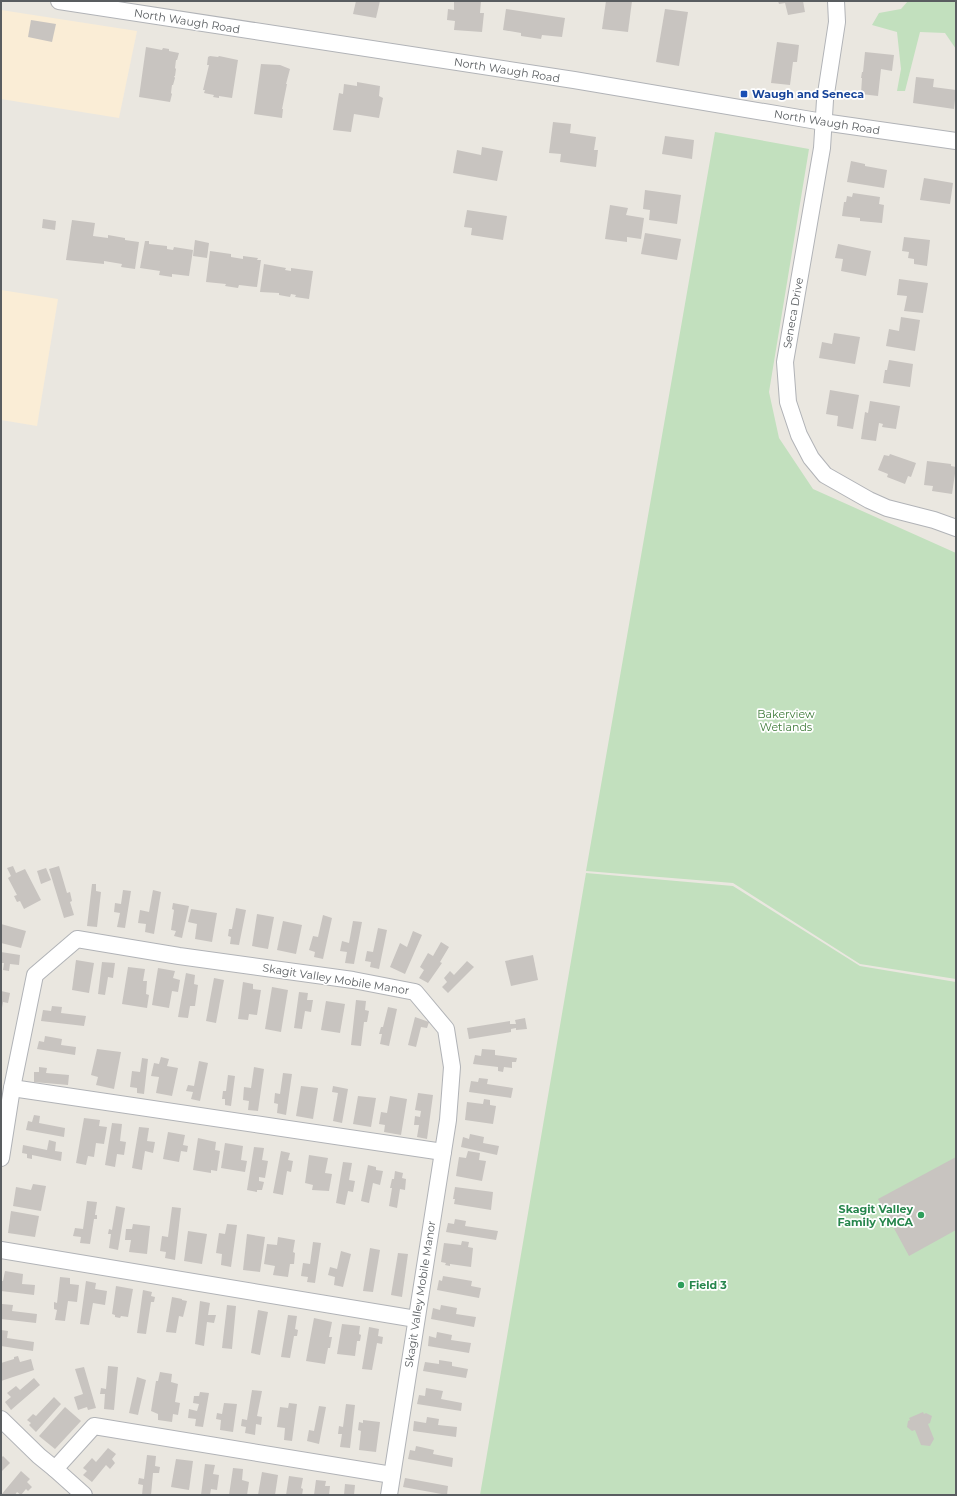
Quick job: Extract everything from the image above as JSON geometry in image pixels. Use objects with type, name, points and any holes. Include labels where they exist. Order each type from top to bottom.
[{"type":"street","name":"North Waugh Road","points":[[58,1],[574,80],[823,122],[956,140]]},
{"type":"street","name":"Seneca Drive","points":[[836,1],[837,22],[825,100],[822,148],[785,362],[788,402],[799,435],[811,458],[825,475],[869,500],[887,508],[956,528]]},
{"type":"street","name":"Skagit Valley Mobile Manor","points":[[1,1158],[12,1088],[35,975],[77,939],[187,957],[353,980],[415,992],[446,1029],[452,1067],[448,1120],[389,1495]]},
{"type":"street","points":[[12,1088],[443,1152]]},
{"type":"street","points":[[1,1250],[416,1319]]},
{"type":"street","points":[[1,1419],[38,1456],[84,1495]]},
{"type":"street","points":[[55,1469],[94,1426],[392,1475]]},
{"type":"shaded area","points":[[1,10],[137,31],[119,118],[1,99]]},
{"type":"shaded area","points":[[1,290],[58,299],[37,426],[1,420]]},
{"type":"green space","points":[[908,1],[956,1],[956,49],[945,33],[920,32],[905,91],[897,91],[901,69],[897,32],[872,25],[879,13],[901,9]]},
{"type":"green space","name":"Bakerview Wetlands","points":[[715,132],[809,149],[769,392],[779,438],[813,489],[956,553],[956,979],[860,964],[733,883],[586,871]]},
{"type":"green space","points":[[586,873],[733,886],[860,966],[956,982],[956,1495],[480,1495]]},
{"type":"building","points":[[356,1],[380,1],[376,18],[353,14]]},
{"type":"building","points":[[454,1],[481,1],[480,13],[484,13],[482,32],[454,30],[455,21],[447,20],[448,9],[454,10]]},
{"type":"building","points":[[606,1],[632,1],[628,32],[602,29]]},
{"type":"building","points":[[778,1],[803,1],[805,12],[788,15],[785,3],[779,4]]},
{"type":"building","points":[[506,9],[565,18],[562,37],[542,35],[541,39],[521,36],[521,33],[503,30]]},
{"type":"building","points":[[665,9],[688,12],[679,66],[656,62]]},
{"type":"building","points":[[31,20],[56,24],[52,42],[28,37]]},
{"type":"building","points":[[777,42],[799,45],[797,62],[793,62],[790,85],[771,83]]},
{"type":"building","points":[[146,47],[162,50],[163,48],[169,49],[169,51],[179,53],[176,60],[175,78],[172,85],[170,102],[139,97]]},
{"type":"building","points":[[865,52],[894,55],[892,71],[881,69],[878,96],[861,94],[861,78]]},
{"type":"building","points":[[219,56],[238,60],[232,98],[219,96],[219,98],[213,97],[214,95],[204,93],[205,90],[203,90],[209,65],[207,65],[208,57]]},
{"type":"building","points":[[261,64],[280,65],[290,69],[286,84],[282,118],[254,114]]},
{"type":"building","points":[[916,77],[934,79],[933,87],[956,90],[954,109],[913,103]]},
{"type":"building","points":[[357,82],[380,86],[379,96],[383,98],[379,118],[354,114],[351,132],[333,130],[339,93],[343,94],[344,84],[357,86]]},
{"type":"building","points":[[553,122],[571,124],[570,133],[596,137],[594,150],[598,150],[596,167],[560,162],[561,154],[549,153]]},
{"type":"building","points":[[665,136],[694,140],[692,159],[662,154]]},
{"type":"building","points":[[482,147],[503,151],[497,181],[453,173],[457,150],[481,155]]},
{"type":"building","points":[[851,161],[865,164],[865,166],[887,170],[884,188],[847,182]]},
{"type":"building","points":[[924,178],[953,183],[950,204],[920,200]]},
{"type":"building","points":[[645,190],[681,195],[677,224],[649,220],[650,210],[643,209]]},
{"type":"building","points":[[853,193],[880,197],[879,204],[884,205],[882,223],[860,221],[860,218],[842,216],[844,202],[846,202],[847,196],[852,197]]},
{"type":"building","points":[[610,205],[628,208],[626,215],[644,218],[641,239],[627,237],[627,242],[605,239]]},
{"type":"building","points":[[467,210],[507,216],[503,240],[471,235],[472,228],[464,227]]},
{"type":"building","points":[[43,219],[56,221],[55,230],[42,228]]},
{"type":"building","points":[[72,220],[95,223],[93,236],[108,238],[108,235],[139,242],[135,269],[121,267],[122,264],[104,261],[104,264],[66,260]]},
{"type":"building","points":[[645,233],[681,239],[677,260],[641,254]]},
{"type":"building","points":[[904,237],[930,240],[927,266],[914,264],[914,259],[908,258],[909,252],[902,251]]},
{"type":"building","points":[[195,240],[209,243],[207,258],[193,256]]},
{"type":"building","points":[[145,241],[149,241],[149,244],[167,246],[167,249],[173,250],[174,247],[193,250],[189,276],[172,274],[172,277],[159,275],[160,271],[140,268]]},
{"type":"building","points":[[838,244],[871,251],[866,276],[841,271],[843,259],[835,258]]},
{"type":"building","points":[[210,251],[231,254],[231,257],[243,259],[243,256],[258,258],[257,260],[261,260],[257,287],[239,285],[238,288],[225,286],[226,284],[206,282]]},
{"type":"building","points":[[264,264],[286,268],[285,270],[291,271],[291,268],[313,271],[309,299],[295,297],[296,295],[291,294],[290,297],[279,295],[279,293],[260,292]]},
{"type":"building","points":[[899,279],[928,283],[923,313],[904,311],[907,296],[897,295]]},
{"type":"building","points":[[901,317],[920,320],[915,351],[886,346],[889,329],[899,331]]},
{"type":"building","points":[[834,333],[860,337],[855,364],[819,358],[822,342],[832,344]]},
{"type":"building","points":[[889,360],[913,364],[910,387],[883,383],[885,370],[887,370]]},
{"type":"building","points":[[830,390],[859,395],[853,429],[837,426],[838,416],[826,414]]},
{"type":"building","points":[[870,401],[900,406],[896,429],[882,427],[883,424],[879,423],[876,441],[861,439],[865,412],[868,413]]},
{"type":"building","points":[[890,454],[916,463],[911,477],[908,476],[905,484],[887,477],[888,474],[878,470],[884,455],[889,456]]},
{"type":"building","points":[[927,461],[951,464],[951,466],[956,467],[952,494],[932,491],[933,486],[924,485]]},
{"type":"building","points":[[13,866],[16,873],[25,869],[41,900],[24,909],[20,901],[17,902],[14,896],[17,895],[8,878],[11,876],[7,868]]},
{"type":"building","points":[[59,866],[67,893],[70,892],[72,901],[70,902],[74,915],[64,918],[49,869]]},
{"type":"building","points":[[46,868],[51,880],[41,884],[37,871]]},
{"type":"building","points":[[92,884],[96,884],[96,891],[101,892],[97,927],[87,926]]},
{"type":"building","points":[[123,890],[131,891],[125,928],[117,927],[120,913],[114,912],[115,903],[121,904]]},
{"type":"building","points":[[153,890],[161,892],[154,934],[145,932],[146,924],[138,923],[140,910],[149,912]]},
{"type":"building","points":[[173,903],[189,906],[182,938],[174,936],[176,931],[171,930],[174,910],[172,909]]},
{"type":"building","points":[[236,908],[246,910],[239,945],[230,944],[231,937],[228,936],[229,929],[232,929]]},
{"type":"building","points":[[191,909],[217,913],[212,942],[195,939],[197,924],[188,922]]},
{"type":"building","points":[[257,914],[274,917],[268,949],[252,946]]},
{"type":"building","points":[[323,915],[332,918],[323,959],[314,957],[315,952],[309,950],[313,936],[318,937]]},
{"type":"building","points":[[283,921],[302,925],[296,954],[277,950]]},
{"type":"building","points":[[353,921],[362,922],[354,964],[345,963],[347,952],[340,951],[342,941],[349,943]]},
{"type":"building","points":[[1,924],[26,931],[21,948],[1,943]]},
{"type":"building","points":[[378,928],[387,930],[379,969],[370,967],[371,962],[365,961],[367,951],[373,952]]},
{"type":"building","points":[[413,931],[422,935],[405,974],[390,967],[400,943],[407,947]]},
{"type":"building","points":[[441,942],[449,947],[440,962],[442,963],[428,983],[419,978],[424,970],[420,967],[428,953],[433,956]]},
{"type":"building","points":[[1,952],[20,955],[19,965],[10,964],[9,971],[3,970],[4,963],[1,963]]},
{"type":"building","points":[[533,955],[538,980],[511,986],[505,961]]},
{"type":"building","points":[[76,960],[94,963],[89,993],[72,990]]},
{"type":"building","points":[[467,961],[474,967],[448,993],[442,987],[447,982],[444,978],[450,971],[454,975]]},
{"type":"building","points":[[102,962],[115,963],[113,978],[108,977],[105,995],[98,994]]},
{"type":"building","points":[[128,967],[145,969],[143,981],[147,981],[146,994],[149,995],[147,1008],[122,1004]]},
{"type":"building","points":[[158,968],[175,971],[173,978],[180,980],[178,992],[172,991],[169,1008],[152,1005]]},
{"type":"building","points":[[186,973],[195,975],[194,984],[198,985],[195,1006],[190,1006],[188,1018],[178,1017]]},
{"type":"building","points":[[214,978],[224,980],[216,1023],[206,1021]]},
{"type":"building","points":[[243,982],[253,984],[253,989],[261,990],[257,1015],[249,1014],[248,1020],[238,1019]]},
{"type":"building","points":[[272,987],[288,990],[281,1032],[265,1029]]},
{"type":"building","points":[[1,991],[10,993],[8,1003],[3,1002],[2,1008]]},
{"type":"building","points":[[299,992],[308,993],[307,1000],[313,1000],[311,1012],[305,1011],[302,1029],[294,1028]]},
{"type":"building","points":[[356,1000],[366,1001],[365,1010],[369,1011],[367,1022],[364,1022],[361,1046],[351,1045]]},
{"type":"building","points":[[326,1001],[345,1004],[340,1033],[321,1030]]},
{"type":"building","points":[[52,1006],[62,1007],[61,1013],[86,1016],[84,1026],[41,1021],[43,1010],[51,1011]]},
{"type":"building","points":[[388,1007],[397,1009],[389,1046],[380,1044],[382,1034],[379,1034],[381,1027],[383,1027]]},
{"type":"building","points":[[415,1017],[429,1022],[427,1028],[421,1027],[416,1047],[408,1045]]},
{"type":"building","points":[[525,1018],[527,1029],[516,1030],[516,1028],[511,1029],[511,1032],[469,1039],[467,1028],[510,1021],[510,1024],[516,1024],[515,1020]]},
{"type":"building","points":[[45,1036],[62,1039],[61,1045],[76,1047],[75,1055],[37,1049],[39,1041],[44,1042]]},
{"type":"building","points":[[97,1049],[121,1052],[114,1089],[96,1085],[98,1077],[91,1075]]},
{"type":"building","points":[[482,1049],[495,1050],[495,1055],[517,1058],[516,1062],[512,1062],[512,1068],[504,1067],[503,1072],[498,1071],[498,1067],[473,1064],[475,1055],[481,1056]]},
{"type":"building","points":[[161,1057],[169,1059],[167,1066],[178,1068],[172,1096],[156,1093],[159,1077],[151,1076],[154,1063],[159,1064]]},
{"type":"building","points":[[142,1058],[148,1059],[144,1094],[137,1093],[137,1088],[130,1087],[132,1071],[140,1072]]},
{"type":"building","points":[[199,1061],[208,1063],[200,1101],[191,1099],[193,1092],[186,1091],[188,1085],[194,1086]]},
{"type":"building","points":[[39,1067],[47,1068],[46,1073],[69,1075],[68,1085],[34,1082],[34,1072],[39,1072]]},
{"type":"building","points":[[254,1067],[264,1069],[258,1111],[248,1110],[249,1101],[243,1100],[244,1087],[251,1088]]},
{"type":"building","points":[[283,1073],[292,1074],[286,1115],[277,1113],[278,1104],[274,1103],[275,1093],[280,1094]]},
{"type":"building","points":[[228,1075],[235,1076],[231,1106],[225,1105],[225,1099],[222,1099],[223,1091],[226,1091]]},
{"type":"building","points":[[479,1078],[488,1079],[487,1084],[513,1088],[511,1098],[469,1092],[471,1081],[478,1082]]},
{"type":"building","points":[[301,1086],[318,1088],[313,1119],[296,1116]]},
{"type":"building","points":[[333,1086],[348,1089],[342,1123],[333,1121],[338,1093],[332,1092]]},
{"type":"building","points":[[418,1093],[433,1095],[427,1139],[417,1137],[419,1125],[414,1125],[415,1116],[420,1117],[421,1111],[415,1110]]},
{"type":"building","points":[[358,1096],[376,1098],[371,1127],[353,1124]]},
{"type":"building","points":[[390,1096],[407,1099],[401,1135],[384,1132],[385,1125],[379,1124],[381,1112],[387,1113]]},
{"type":"building","points":[[484,1099],[490,1100],[490,1105],[496,1106],[493,1124],[465,1120],[467,1102],[483,1104]]},
{"type":"building","points":[[34,1115],[40,1116],[39,1123],[65,1128],[64,1137],[26,1130],[28,1121],[32,1122]]},
{"type":"building","points":[[84,1118],[100,1120],[99,1126],[107,1127],[104,1144],[96,1143],[94,1157],[88,1156],[86,1165],[76,1163]]},
{"type":"building","points":[[112,1123],[122,1124],[120,1141],[126,1142],[124,1155],[117,1154],[115,1167],[105,1165]]},
{"type":"building","points":[[139,1127],[149,1128],[147,1141],[155,1142],[153,1153],[145,1151],[142,1170],[132,1168]]},
{"type":"building","points":[[168,1132],[185,1135],[183,1145],[188,1146],[187,1152],[181,1151],[179,1162],[163,1159]]},
{"type":"building","points":[[470,1134],[484,1137],[483,1143],[499,1146],[497,1155],[461,1147],[463,1137],[469,1139]]},
{"type":"building","points":[[198,1138],[216,1142],[215,1150],[220,1151],[217,1171],[211,1170],[211,1173],[193,1170]]},
{"type":"building","points":[[49,1140],[56,1142],[55,1151],[62,1152],[61,1161],[32,1155],[32,1159],[27,1158],[27,1154],[22,1153],[23,1145],[47,1150]]},
{"type":"building","points":[[225,1143],[243,1146],[241,1160],[247,1161],[245,1172],[221,1168]]},
{"type":"building","points":[[254,1147],[264,1148],[262,1160],[268,1161],[265,1178],[259,1177],[259,1181],[264,1182],[262,1190],[257,1190],[257,1192],[247,1190]]},
{"type":"building","points":[[281,1151],[290,1153],[288,1160],[293,1161],[291,1172],[287,1171],[283,1195],[273,1193]]},
{"type":"building","points":[[468,1151],[480,1153],[479,1160],[486,1161],[482,1181],[456,1176],[459,1157],[466,1158]]},
{"type":"building","points":[[309,1155],[328,1158],[325,1173],[332,1174],[329,1191],[312,1190],[313,1185],[305,1183]]},
{"type":"building","name":"Skagit Valley Family YMCA","points":[[956,1157],[956,1230],[909,1256],[878,1199]]},
{"type":"building","points":[[343,1162],[352,1163],[349,1180],[355,1181],[353,1192],[348,1191],[345,1205],[336,1203]]},
{"type":"building","points":[[368,1165],[376,1167],[376,1170],[383,1171],[380,1185],[373,1183],[369,1203],[361,1201]]},
{"type":"building","points":[[395,1171],[403,1173],[402,1178],[406,1179],[405,1190],[400,1189],[397,1208],[389,1206],[392,1188],[390,1188],[392,1179],[394,1179]]},
{"type":"building","points":[[33,1184],[46,1186],[41,1211],[13,1206],[16,1187],[31,1190]]},
{"type":"building","points":[[455,1187],[493,1192],[491,1210],[454,1204],[455,1199],[453,1199]]},
{"type":"building","points":[[87,1201],[97,1202],[95,1215],[97,1215],[97,1219],[94,1219],[90,1244],[80,1243],[81,1237],[73,1236],[75,1228],[83,1229]]},
{"type":"building","points":[[116,1206],[125,1208],[118,1250],[109,1248],[111,1234],[108,1234],[109,1229],[112,1230]]},
{"type":"building","points":[[172,1207],[181,1208],[175,1260],[165,1258],[166,1252],[160,1251],[162,1236],[168,1237]]},
{"type":"building","points":[[11,1211],[39,1216],[35,1237],[8,1233]]},
{"type":"building","points":[[455,1219],[466,1221],[465,1226],[498,1231],[496,1240],[446,1232],[448,1223],[454,1224]]},
{"type":"building","points":[[133,1224],[150,1226],[147,1254],[129,1252],[131,1240],[125,1240],[126,1229],[132,1229]]},
{"type":"building","points":[[227,1224],[237,1225],[231,1267],[221,1265],[222,1254],[216,1253],[219,1233],[225,1234]]},
{"type":"building","points":[[188,1231],[207,1234],[202,1264],[184,1261]]},
{"type":"building","points":[[247,1234],[265,1237],[260,1272],[243,1270]]},
{"type":"building","points":[[278,1237],[295,1240],[293,1252],[295,1253],[294,1264],[290,1264],[288,1277],[273,1275],[275,1266],[264,1264],[267,1244],[277,1245]]},
{"type":"building","points":[[462,1241],[469,1242],[468,1247],[473,1248],[471,1267],[450,1264],[450,1266],[441,1262],[444,1243],[461,1245]]},
{"type":"building","points":[[313,1242],[321,1243],[315,1283],[307,1282],[308,1277],[301,1276],[303,1263],[310,1264]]},
{"type":"building","points":[[370,1248],[380,1250],[373,1292],[363,1291]]},
{"type":"building","points":[[341,1251],[351,1254],[343,1287],[334,1285],[335,1277],[328,1275],[330,1267],[337,1269]]},
{"type":"building","points":[[398,1253],[408,1254],[402,1297],[391,1295]]},
{"type":"building","points":[[5,1271],[23,1274],[22,1284],[35,1285],[34,1295],[1,1291],[1,1281],[3,1281]]},
{"type":"building","points":[[443,1276],[472,1281],[471,1286],[481,1288],[479,1298],[437,1290],[439,1280],[442,1281]]},
{"type":"building","points":[[60,1277],[70,1278],[70,1284],[79,1285],[77,1302],[68,1301],[65,1321],[55,1320],[57,1310],[54,1309],[54,1302],[57,1303]]},
{"type":"building","points":[[86,1281],[96,1283],[95,1289],[107,1291],[105,1305],[93,1303],[89,1325],[80,1324]]},
{"type":"building","points":[[116,1286],[133,1289],[128,1317],[121,1316],[120,1318],[115,1317],[115,1315],[112,1314]]},
{"type":"building","points":[[143,1290],[152,1292],[151,1296],[155,1297],[154,1302],[151,1302],[146,1334],[137,1333]]},
{"type":"building","points":[[172,1297],[187,1301],[183,1317],[179,1316],[176,1333],[166,1332]]},
{"type":"building","points":[[200,1301],[210,1303],[208,1315],[216,1315],[214,1323],[207,1322],[204,1346],[195,1344]]},
{"type":"building","points":[[2,1304],[13,1305],[12,1311],[37,1314],[36,1323],[1,1319]]},
{"type":"building","points":[[227,1305],[236,1306],[232,1349],[222,1348]]},
{"type":"building","points":[[441,1305],[457,1308],[456,1314],[476,1317],[474,1327],[431,1319],[433,1308],[440,1310]]},
{"type":"building","points":[[258,1310],[268,1312],[260,1355],[251,1353]]},
{"type":"building","points":[[288,1315],[297,1316],[295,1329],[298,1330],[297,1336],[294,1336],[290,1358],[281,1357]]},
{"type":"building","points":[[314,1318],[332,1322],[329,1337],[332,1337],[325,1364],[306,1361]]},
{"type":"building","points":[[342,1324],[360,1326],[360,1341],[357,1341],[355,1356],[337,1354]]},
{"type":"building","points":[[369,1327],[379,1329],[378,1336],[383,1337],[382,1344],[377,1343],[372,1370],[362,1369]]},
{"type":"building","points":[[1,1330],[8,1331],[7,1338],[34,1342],[33,1351],[1,1346]]},
{"type":"building","points":[[437,1332],[452,1335],[451,1340],[471,1343],[469,1353],[428,1346],[429,1336],[436,1338]]},
{"type":"building","points":[[18,1356],[20,1362],[31,1359],[34,1370],[1,1381],[1,1363],[14,1359],[14,1357]]},
{"type":"building","points":[[439,1360],[452,1362],[452,1366],[468,1369],[466,1378],[423,1371],[425,1362],[439,1364]]},
{"type":"building","points":[[108,1366],[118,1367],[114,1410],[104,1409],[105,1394],[100,1394],[101,1388],[106,1389]]},
{"type":"building","points":[[84,1367],[96,1408],[88,1410],[87,1407],[78,1410],[74,1397],[83,1394],[75,1369]]},
{"type":"building","points":[[160,1372],[172,1374],[171,1382],[178,1384],[175,1402],[180,1403],[178,1415],[173,1414],[172,1422],[158,1420],[158,1414],[151,1411],[156,1381],[158,1381]]},
{"type":"building","points":[[137,1377],[146,1380],[138,1415],[129,1413]]},
{"type":"building","points":[[34,1378],[40,1385],[11,1410],[5,1402],[11,1397],[7,1393],[16,1386],[20,1390]]},
{"type":"building","points":[[426,1388],[443,1391],[441,1399],[462,1403],[461,1411],[417,1404],[419,1395],[425,1396]]},
{"type":"building","points":[[252,1390],[262,1391],[257,1416],[262,1417],[261,1425],[256,1424],[255,1435],[245,1433],[246,1427],[241,1426],[242,1419],[247,1420]]},
{"type":"building","points":[[200,1392],[209,1393],[203,1427],[195,1426],[196,1419],[188,1418],[189,1409],[197,1411],[199,1404],[193,1403],[194,1396],[199,1396]]},
{"type":"building","points":[[54,1397],[61,1404],[36,1432],[29,1425],[31,1423],[27,1420],[33,1414],[36,1416]]},
{"type":"building","points":[[224,1403],[237,1404],[233,1432],[220,1430],[221,1420],[216,1419],[217,1413],[222,1414]]},
{"type":"building","points":[[289,1403],[297,1404],[292,1441],[284,1440],[285,1428],[277,1427],[280,1407],[288,1408]]},
{"type":"building","points":[[346,1404],[355,1405],[350,1448],[340,1447],[342,1434],[338,1434],[339,1426],[343,1427]]},
{"type":"building","points":[[319,1406],[326,1407],[319,1444],[307,1441],[309,1430],[314,1431]]},
{"type":"building","points":[[65,1407],[81,1421],[55,1449],[39,1436]]},
{"type":"building","points":[[923,1412],[924,1414],[926,1413],[932,1416],[930,1423],[928,1424],[934,1439],[930,1446],[921,1445],[915,1430],[912,1431],[907,1427],[908,1421],[910,1420],[909,1418]]},
{"type":"building","points":[[427,1417],[439,1419],[438,1425],[457,1427],[456,1437],[413,1431],[414,1421],[426,1423]]},
{"type":"building","points":[[363,1420],[380,1422],[376,1452],[359,1450],[361,1431],[358,1430],[359,1422],[363,1423]]},
{"type":"building","points":[[416,1446],[434,1450],[433,1454],[453,1458],[452,1467],[408,1459],[410,1450],[415,1451]]},
{"type":"building","points":[[108,1448],[116,1454],[112,1459],[115,1463],[110,1469],[106,1465],[92,1482],[83,1475],[87,1471],[83,1468],[92,1458],[96,1462]]},
{"type":"building","points":[[147,1455],[156,1456],[155,1466],[160,1467],[159,1473],[153,1473],[151,1495],[142,1495],[143,1485],[138,1484],[139,1478],[144,1479]]},
{"type":"building","points":[[3,1456],[10,1463],[1,1472],[1,1458]]},
{"type":"building","points":[[176,1459],[193,1461],[189,1490],[171,1487]]},
{"type":"building","points":[[205,1464],[215,1465],[213,1474],[219,1475],[217,1490],[211,1489],[210,1495],[201,1495]]},
{"type":"building","points":[[233,1468],[243,1469],[242,1480],[249,1482],[247,1495],[229,1495]]},
{"type":"building","points":[[21,1471],[30,1479],[27,1482],[32,1487],[28,1491],[26,1489],[21,1495],[17,1492],[15,1495],[1,1495]]},
{"type":"building","points":[[262,1472],[278,1475],[275,1495],[258,1495]]},
{"type":"building","points":[[289,1476],[303,1478],[301,1488],[303,1489],[302,1495],[286,1495]]},
{"type":"building","points":[[405,1478],[448,1486],[447,1495],[403,1487]]},
{"type":"building","points":[[316,1480],[326,1481],[325,1486],[330,1486],[329,1495],[314,1495]]},
{"type":"building","points":[[345,1484],[355,1485],[354,1495],[344,1495]]},
{"type":"place","name":"Waugh and Seneca","points":[[744,94]]},
{"type":"place","name":"Skagit Valley Family YMCA","points":[[921,1215]]},
{"type":"place","name":"Field 3","points":[[681,1285]]}]
